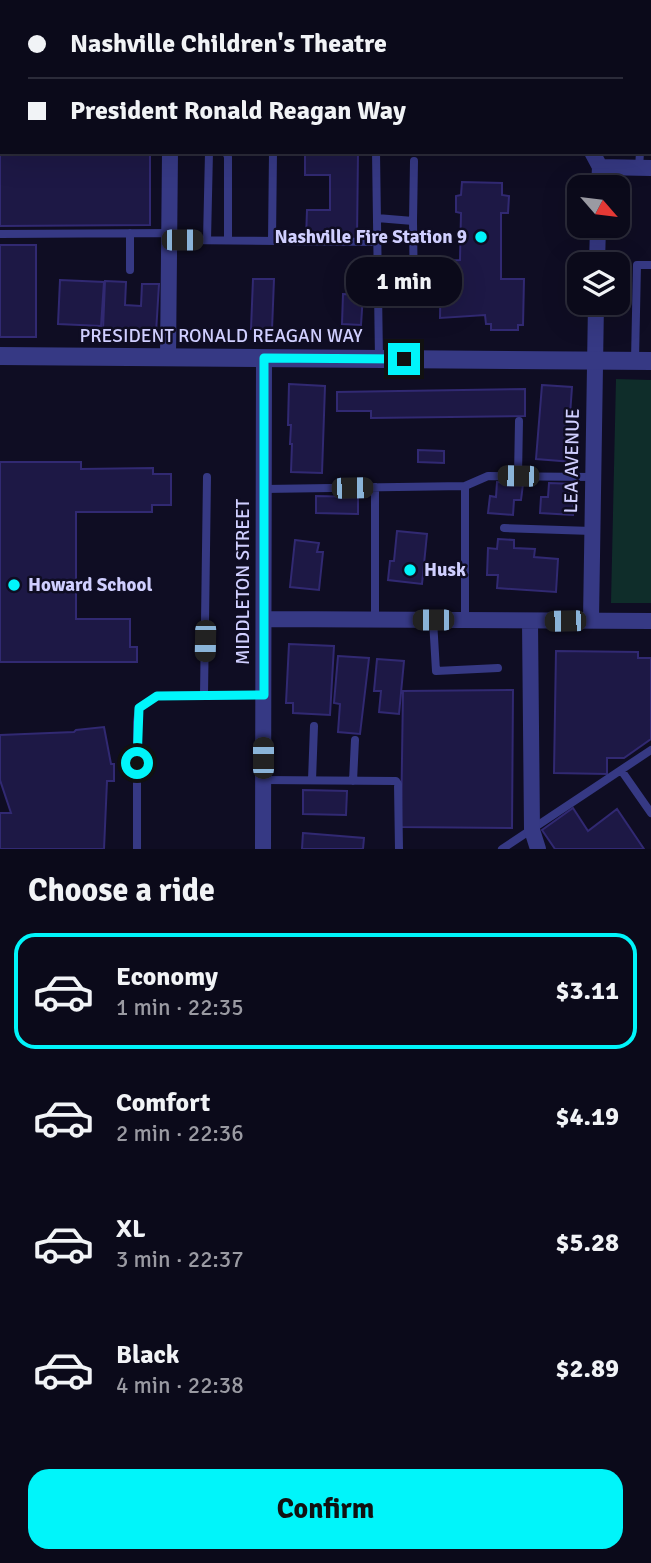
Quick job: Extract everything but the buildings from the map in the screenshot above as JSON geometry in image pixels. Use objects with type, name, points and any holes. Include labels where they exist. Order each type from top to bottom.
[{"type":"street","points":[[168,358],[170,154]]},
{"type":"street","points":[[593,154],[600,167],[600,175]]},
{"type":"street","points":[[600,167],[643,163]]},
{"type":"street","name":"LEA AVENUE","points":[[591,620],[596,315]]},
{"type":"street","name":"PRESIDENT RONALD REAGAN WAY","points":[[0,356],[643,360]]},
{"type":"street","name":"MIDDLETON STREET","points":[[263,849],[264,358]]},
{"type":"street","points":[[264,619],[651,621]]},
{"type":"street","points":[[530,622],[532,830],[538,849]]},
{"type":"lane","points":[[207,240],[209,154]]},
{"type":"lane","points":[[227,154],[228,240]]},
{"type":"lane","points":[[272,240],[273,154]]},
{"type":"lane","points":[[376,154],[379,359]]},
{"type":"lane","points":[[414,161],[414,301]]},
{"type":"lane","points":[[377,218],[413,220]]},
{"type":"lane","points":[[130,233],[131,270]]},
{"type":"lane","points":[[0,234],[170,233],[182,240],[377,242]]},
{"type":"lane","points":[[643,360],[637,265],[651,265]]},
{"type":"lane","points":[[518,476],[519,421]]},
{"type":"lane","points":[[264,489],[466,486],[488,476],[593,477]]},
{"type":"lane","points":[[204,695],[207,477]]},
{"type":"lane","points":[[466,486],[466,621]]},
{"type":"lane","points":[[375,620],[376,487]]},
{"type":"lane","points":[[505,528],[592,531]]},
{"type":"lane","points":[[433,620],[436,671],[498,668]]},
{"type":"lane","points":[[137,849],[139,708],[157,696],[264,695]]},
{"type":"lane","points":[[312,780],[314,726]]},
{"type":"lane","points":[[353,781],[355,740]]},
{"type":"lane","points":[[502,849],[651,750]]},
{"type":"lane","points":[[621,770],[651,813]]},
{"type":"lane","points":[[263,779],[396,781],[399,849]]},
{"type":"green space","points":[[616,379],[651,380],[651,603],[611,603]]},
{"type":"place","name":"Nashville Fire Station 9","points":[[481,237]]},
{"type":"place","name":"Husk","points":[[410,570]]},
{"type":"place","name":"Howard School","points":[[14,585]]},
{"type":"route","points":[[137,763],[139,708],[157,696],[264,695],[264,358],[404,359]]}]
